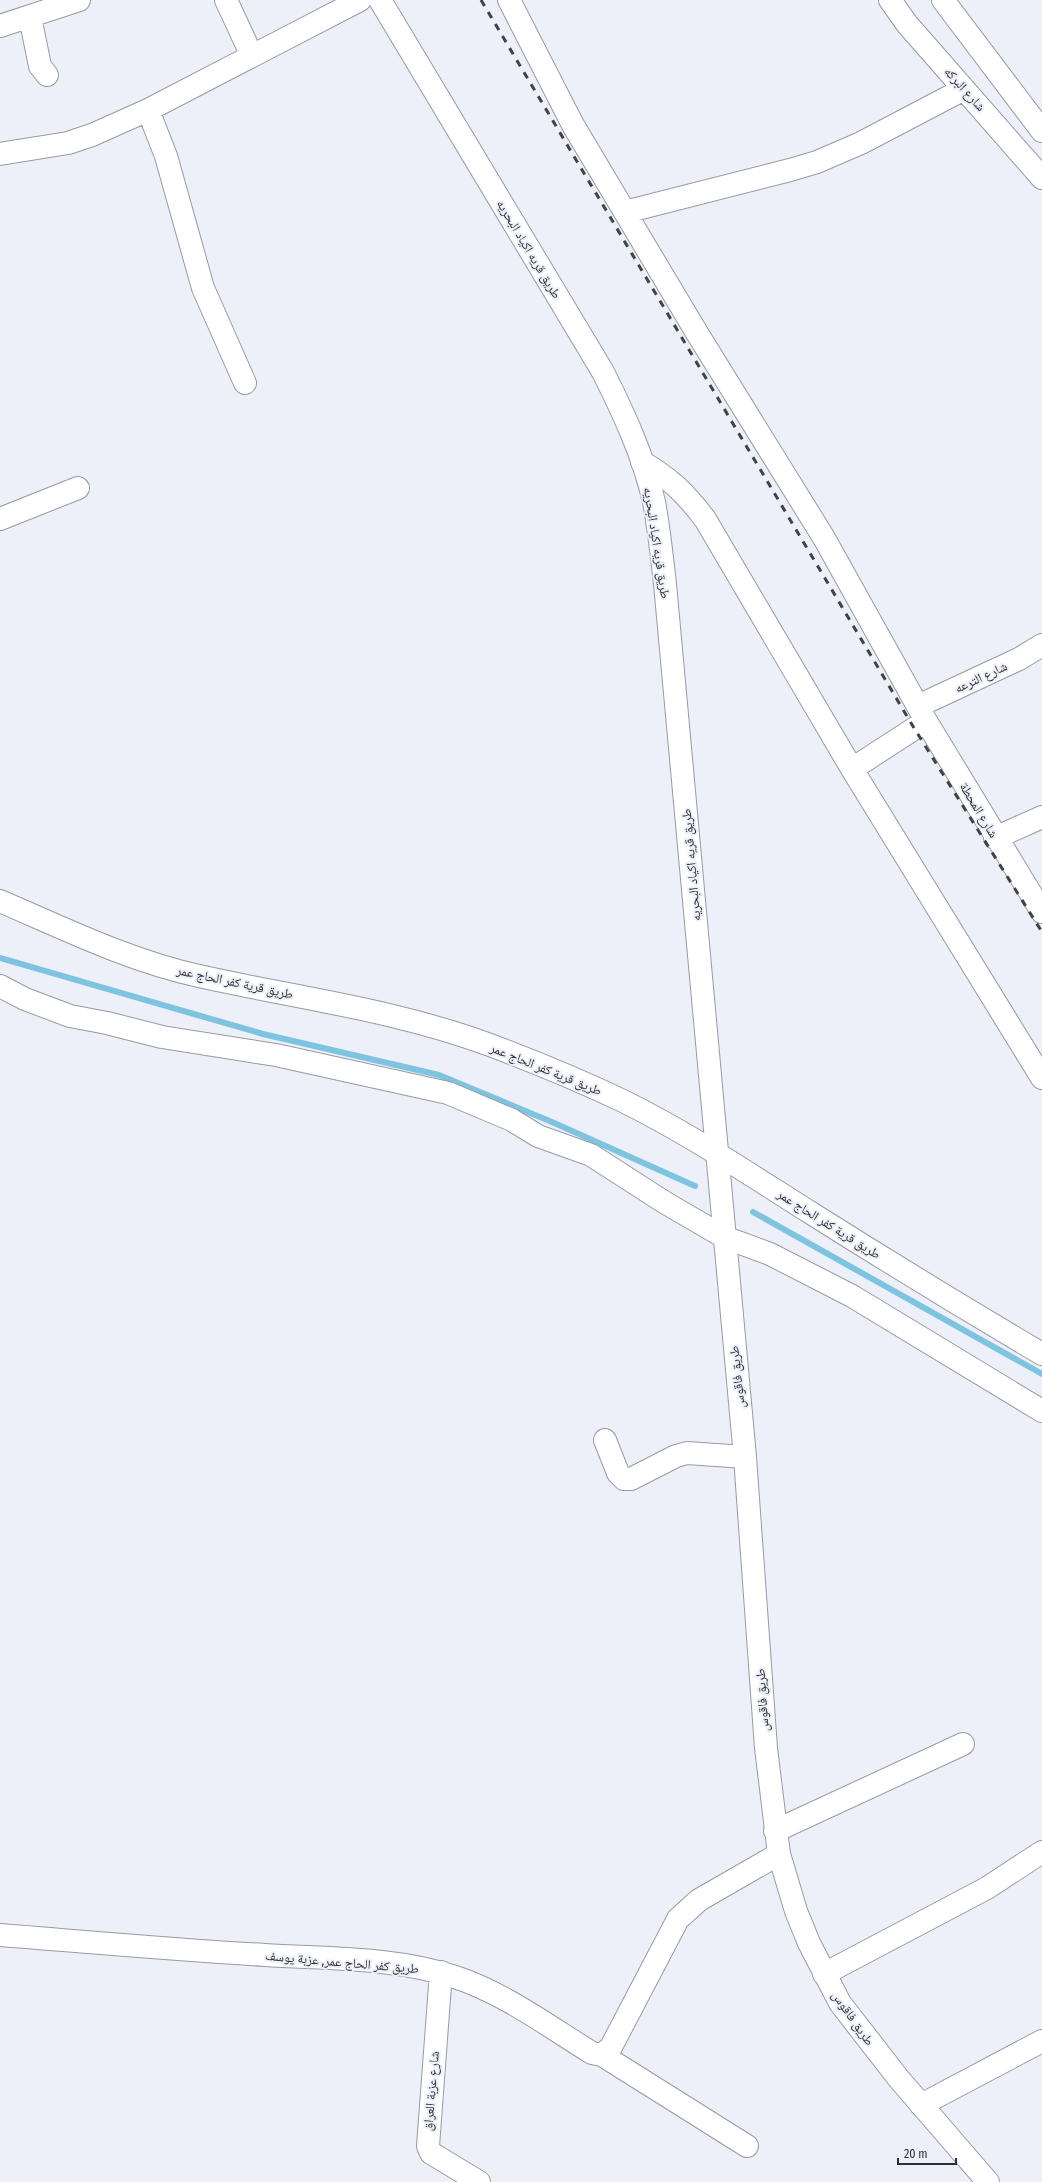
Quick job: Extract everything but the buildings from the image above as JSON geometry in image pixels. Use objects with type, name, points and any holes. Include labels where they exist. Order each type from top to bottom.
[{"type":"street","points":[[0,26],[79,0]]},
{"type":"street","points":[[226,0],[252,56]]},
{"type":"street","points":[[0,154],[68,143],[148,110],[360,0]]},
{"type":"street","name":"طريق قريه اكياد البحريه","points":[[380,0],[603,372],[625,416],[642,462],[653,502],[665,584],[717,1154]]},
{"type":"street","name":"شارع المحطة","points":[[508,0],[573,125],[626,212],[696,333],[824,538],[922,713],[1042,912]]},
{"type":"street","name":"شارع البركه","points":[[890,0],[907,24],[1042,178]]},
{"type":"street","points":[[943,0],[1042,131]]},
{"type":"street","points":[[30,17],[40,66],[47,75]]},
{"type":"street","points":[[626,212],[817,162],[861,143],[964,88]]},
{"type":"street","points":[[148,110],[166,156],[203,288],[245,383]]},
{"type":"street","points":[[642,462],[667,477],[688,496],[705,519],[852,769],[1042,1078]]},
{"type":"street","points":[[0,519],[78,488]]},
{"type":"street","name":"شارع الترعه","points":[[852,769],[922,713],[1042,645]]},
{"type":"street","points":[[996,838],[1042,817]]},
{"type":"street","name":"طريق قرية كفر الحاج عمر","points":[[0,901],[105,946],[152,963],[198,976],[391,1014],[481,1042],[540,1065],[625,1102],[717,1154],[942,1296],[1042,1354]]},
{"type":"street","points":[[0,986],[25,999],[70,1016],[107,1023],[162,1037],[276,1055],[448,1093],[512,1120],[551,1142],[591,1155],[664,1202],[724,1237],[770,1254],[852,1296],[1042,1411]]},
{"type":"street","name":"طريق فاقوس","points":[[717,1154],[745,1457],[766,1748],[779,1854],[796,1912],[809,1944],[840,2003],[921,2105],[988,2182]]},
{"type":"street","points":[[605,1440],[618,1472],[624,1478],[631,1479],[676,1456],[687,1454],[745,1457]]},
{"type":"street","points":[[775,1830],[963,1744]]},
{"type":"street","points":[[824,1974],[987,1888],[1042,1852]]},
{"type":"street","points":[[602,2055],[611,2047],[678,1919],[699,1900],[779,1854]]},
{"type":"street","name":"طريق كفر الحاج عمر, عزبة يوسف","points":[[0,1934],[173,1949],[374,1962],[441,1972],[499,1996],[592,2053],[602,2055],[747,2146]]},
{"type":"street","name":"شارع عزبة العراق","points":[[441,1972],[428,2146],[431,2153],[479,2182]]},
{"type":"street","points":[[921,2105],[1042,2041]]},
{"type":"waterway","points":[[0,958],[263,1034],[439,1075],[552,1122],[695,1186]]},
{"type":"waterway","points":[[753,1212],[1042,1374]]},
{"type":"railway","points":[[481,0],[914,728],[1042,932]]}]
